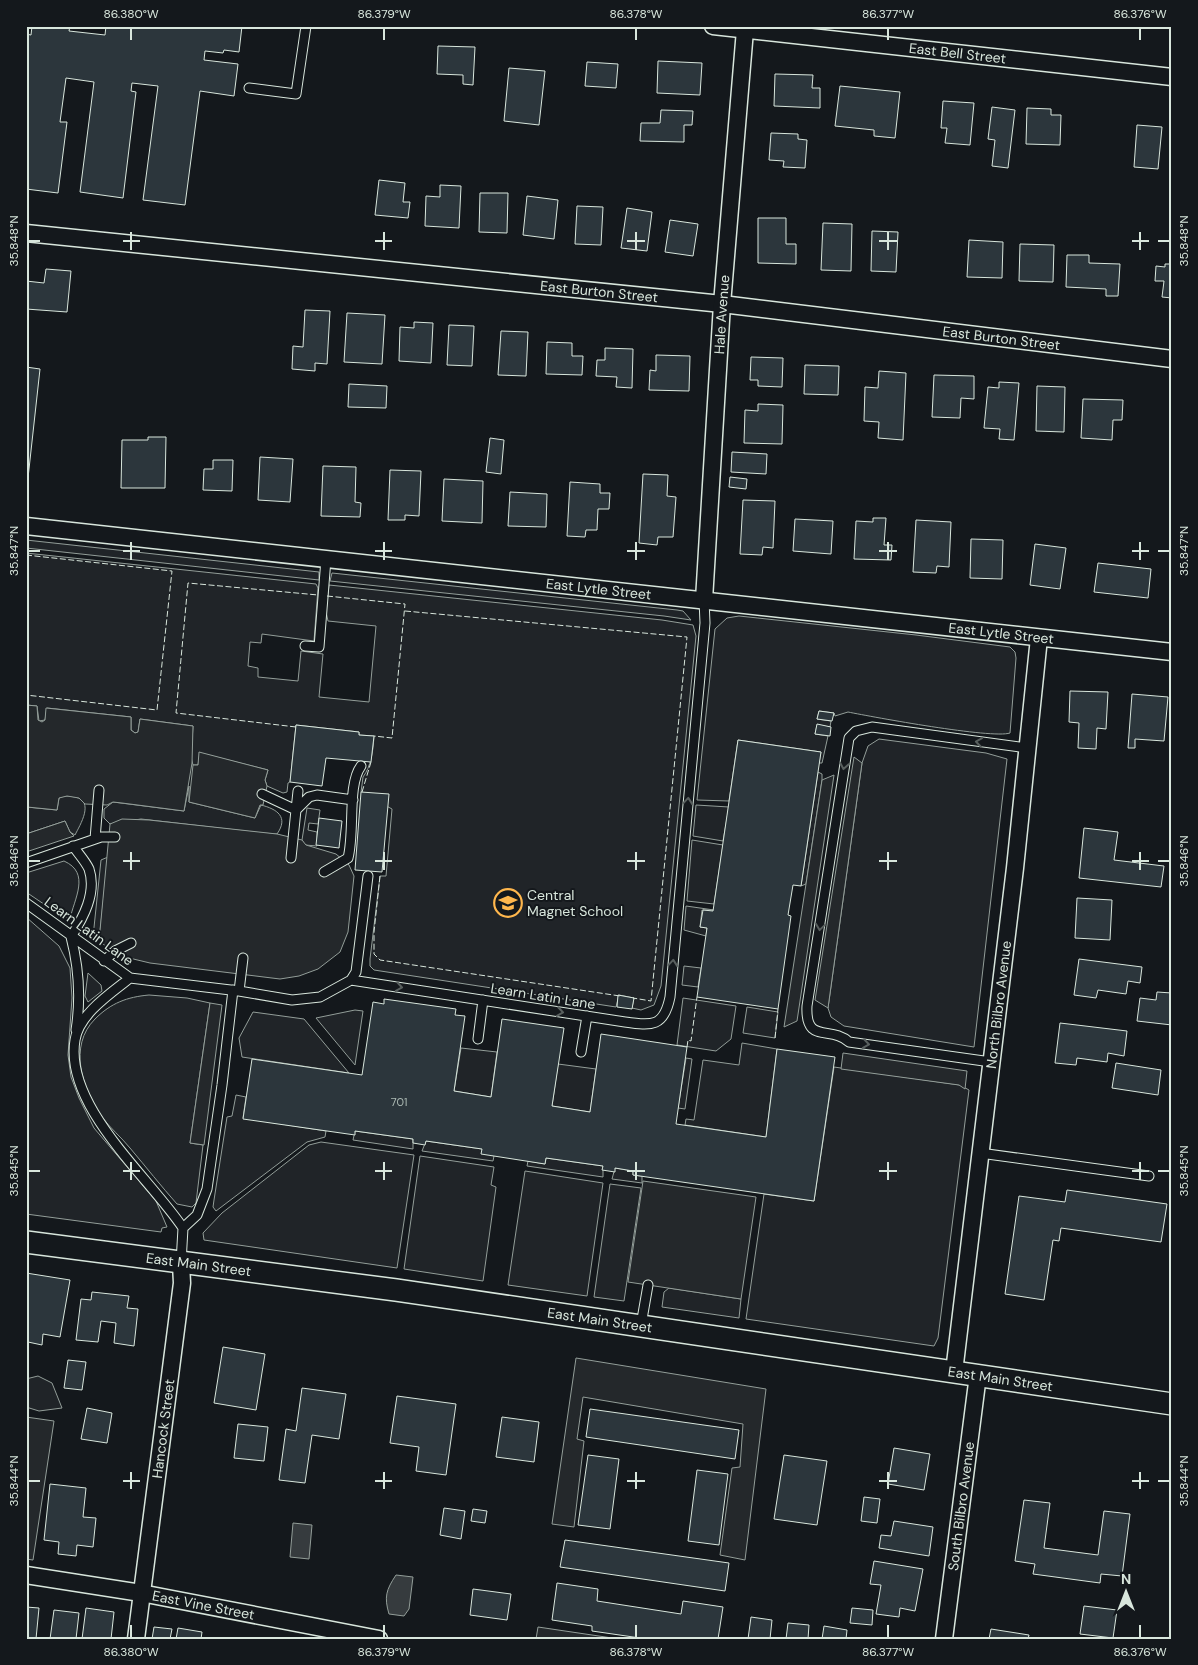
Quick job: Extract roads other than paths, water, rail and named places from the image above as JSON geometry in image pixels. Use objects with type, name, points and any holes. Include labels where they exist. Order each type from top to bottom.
[{"type":"street","name":"East Bell Street","points":[[713,26],[1172,77]]},
{"type":"street","name":"Hale Avenue","points":[[704,600],[722,304],[745,30]]},
{"type":"street","name":"East Burton Street","points":[[26,233],[722,304],[1172,359]]},
{"type":"street","name":"East Lytle Street","points":[[26,526],[1172,652]]},
{"type":"street","name":"North Bilbro Avenue","points":[[954,1372],[1039,638]]},
{"type":"street","name":"East Main Street","points":[[26,1242],[181,1264],[396,1290],[1172,1404]]},
{"type":"street","name":"Hancock Street","points":[[136,1639],[182,1283],[181,1264]]},
{"type":"street","name":"South Bilbro Avenue","points":[[944,1639],[978,1375]]},
{"type":"street","name":"East Vine Street","points":[[26,1575],[142,1593],[337,1636],[379,1639]]},
{"type":"lane","points":[[249,88],[296,94],[306,26]]},
{"type":"lane","points":[[305,646],[318,646],[326,558]]},
{"type":"lane","name":"Learn Latin Lane","points":[[26,903],[130,978],[236,990],[292,1000],[320,997],[351,980],[648,1026],[661,1019],[667,1010],[704,633],[704,600]]},
{"type":"lane","points":[[991,1062],[849,1042],[843,1037],[824,1034],[812,1029],[808,1022],[808,1006],[849,738],[856,731],[872,727],[1027,748]]},
{"type":"lane","points":[[324,872],[348,858],[353,828],[353,781],[355,773],[361,766]]},
{"type":"lane","points":[[95,839],[99,790]]},
{"type":"lane","points":[[291,858],[298,791]]},
{"type":"lane","points":[[262,794],[296,810]]},
{"type":"lane","points":[[296,810],[309,797],[317,795],[353,800]]},
{"type":"lane","points":[[26,863],[95,839],[115,837]]},
{"type":"lane","points":[[73,846],[89,870],[91,892],[84,915],[71,936],[78,962],[79,989],[75,1039],[75,1070],[91,1112],[166,1203],[183,1228],[181,1264]]},
{"type":"lane","points":[[351,980],[356,972],[368,876]]},
{"type":"lane","points":[[104,961],[115,951],[131,943]]},
{"type":"lane","points":[[183,1228],[197,1215],[206,1189],[236,990],[243,958]]},
{"type":"lane","points":[[75,1039],[94,1009],[130,978]]},
{"type":"lane","points":[[478,1039],[483,1000]]},
{"type":"lane","points":[[581,1052],[587,1016]]},
{"type":"lane","points":[[980,1153],[1149,1176]]},
{"type":"lane","points":[[641,1326],[648,1285]]},
{"type":"place","name":"Central Magnet School","points":[[508,903]]}]
